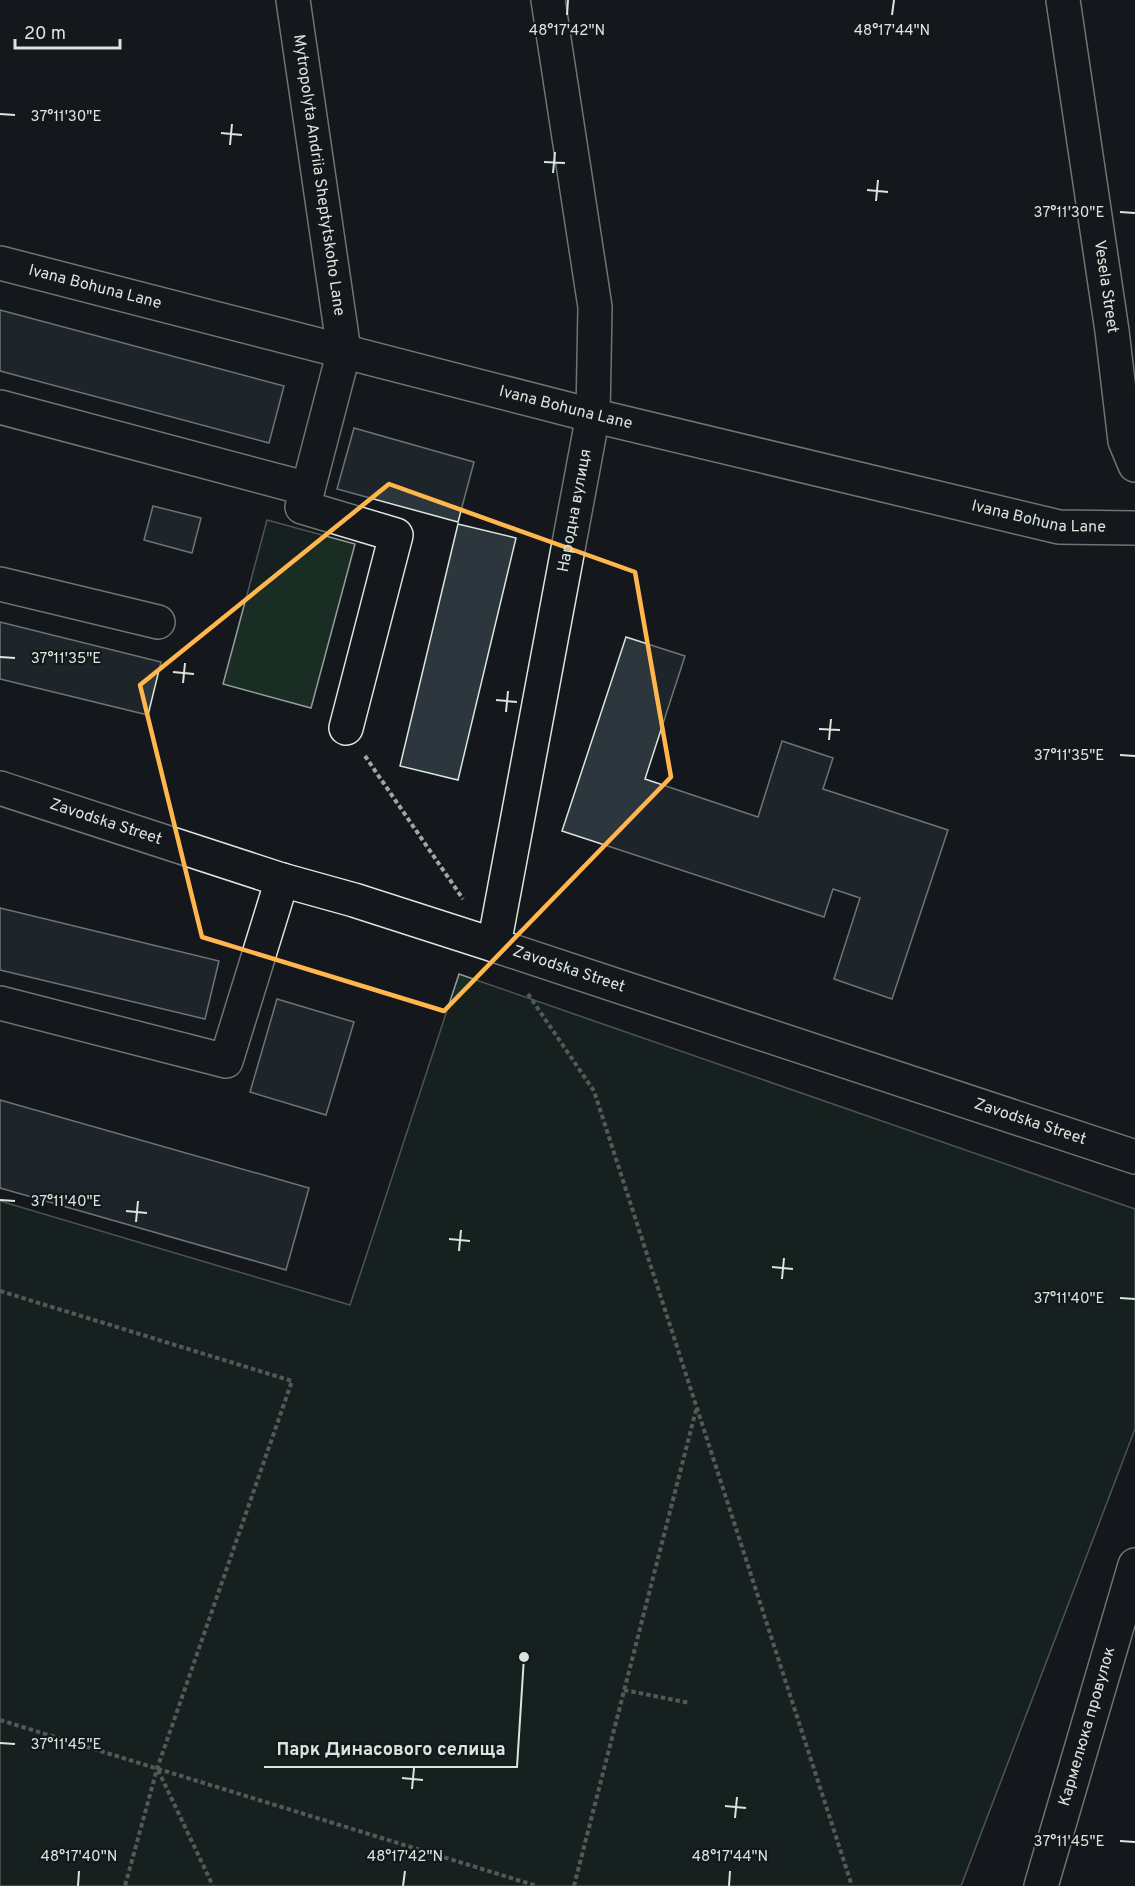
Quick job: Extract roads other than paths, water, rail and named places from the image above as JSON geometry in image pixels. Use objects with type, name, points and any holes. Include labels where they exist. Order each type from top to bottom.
[{"type":"street","name":"Mytropolyta Andriia Sheptytskoho Lane","points":[[293,0],[344,351]]},
{"type":"street","name":"Народна вулиця","points":[[494,945],[593,415],[595,307],[548,0]]},
{"type":"street","name":"Vesela Street","points":[[1063,0],[1112,331],[1125,441],[1135,465]]},
{"type":"street","name":"Ivana Bohuna Lane","points":[[0,263],[593,415],[1059,526],[1135,528]]},
{"type":"street","points":[[344,351],[302,507],[396,535],[346,728]]},
{"type":"street","points":[[0,407],[308,489]]},
{"type":"street","points":[[0,584],[158,622]]},
{"type":"street","name":"Zavodska Street","points":[[0,788],[282,880],[354,900],[494,945],[1135,1157]]},
{"type":"street","points":[[0,1003],[226,1061],[282,880]]},
{"type":"street","name":"Кармелюка провулок","points":[[1041,1886],[1135,1565]]},
{"type":"place","name":"Парк Динасового селища","points":[[524,1657]]}]
